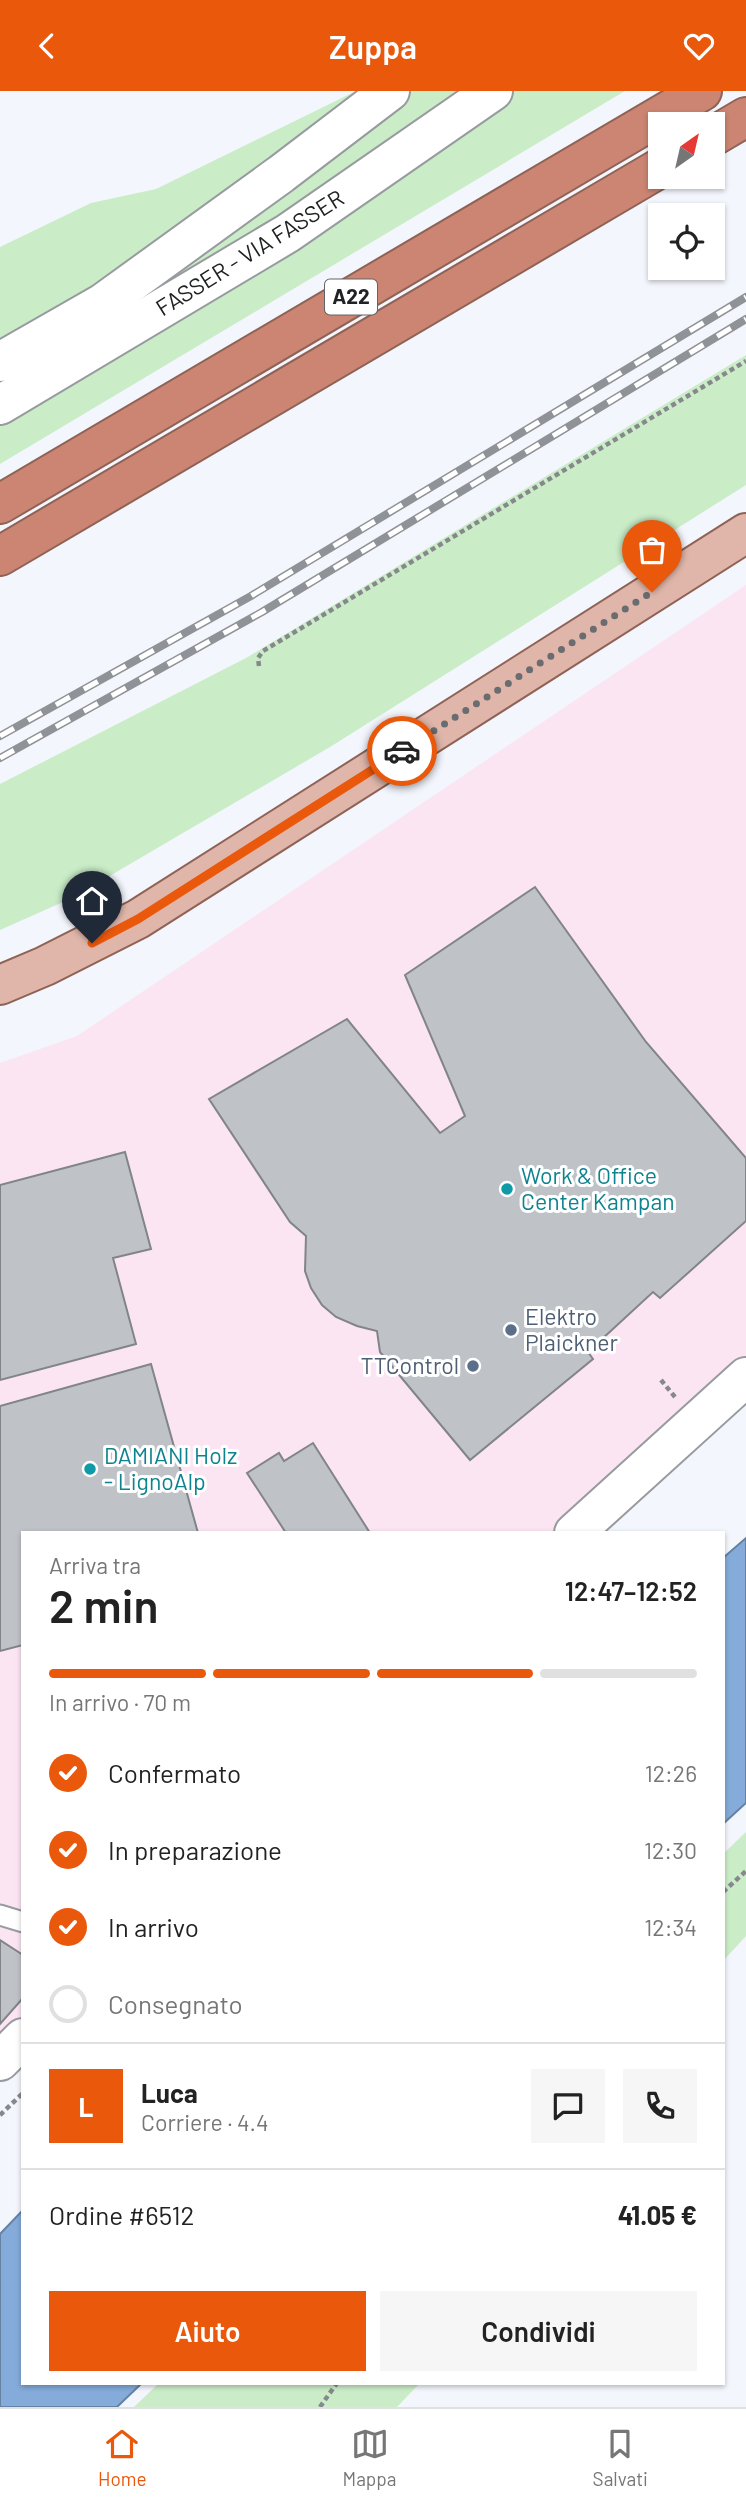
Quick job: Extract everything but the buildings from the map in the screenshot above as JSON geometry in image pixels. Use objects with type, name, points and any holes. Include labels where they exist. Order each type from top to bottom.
[{"type":"highway","name":"A22","points":[[0,504],[702,91]]},
{"type":"highway","points":[[725,129],[746,117]]},
{"type":"highway","name":"A22","points":[[0,556],[648,175]]},
{"type":"main road","points":[[0,985],[45,966],[138,919],[746,533]]},
{"type":"street","name":"FASSER - VIA FASSER","points":[[0,362],[103,303],[390,91]]},
{"type":"street","name":"FASSER - VIA FASSER","points":[[0,405],[288,233],[493,91]]},
{"type":"street","points":[[576,1531],[746,1377]]},
{"type":"street","points":[[0,2061],[21,2040]]},
{"type":"lane","points":[[0,1915],[21,1921]]},
{"type":"path","points":[[259,666],[258,658],[263,651],[746,361]]},
{"type":"path","points":[[725,1890],[746,1871]]},
{"type":"path","points":[[0,2115],[21,2094]]},
{"type":"path","points":[[320,2407],[336,2385]]},
{"type":"shaded area","points":[[746,585],[746,1377],[576,1531],[21,1531],[21,2047],[0,2065],[0,1063],[77,1036]]},
{"type":"green space","points":[[356,91],[625,91],[0,464],[0,247],[91,203],[156,189]]},
{"type":"green space","points":[[746,355],[746,485],[330,747],[72,898],[0,930],[0,784],[246,658]]},
{"type":"green space","points":[[746,1832],[746,1936],[725,1959],[725,1852]]},
{"type":"green space","points":[[157,2385],[418,2385],[397,2407],[134,2407]]},
{"type":"water","points":[[746,1538],[746,1803],[725,1822],[725,1556]]},
{"type":"water","points":[[21,2212],[21,2385],[140,2385],[117,2407],[0,2407],[0,2234]]},
{"type":"railway","points":[[0,736],[251,596],[746,297]]},
{"type":"railway","points":[[0,758],[262,612],[746,319]]},
{"type":"way so far","points":[[402,751],[652,592]]},
{"type":"place","name":"Work & Office Center Kampan","points":[[507,1189]]},
{"type":"place","name":"Elektro Plaickner","points":[[511,1330]]},
{"type":"place","name":"TTControl","points":[[473,1366]]},
{"type":"place","name":"DAMIANI Holz - LignoAlp","points":[[90,1469]]},
{"type":"route","points":[[92,943],[138,919],[402,751]]}]
